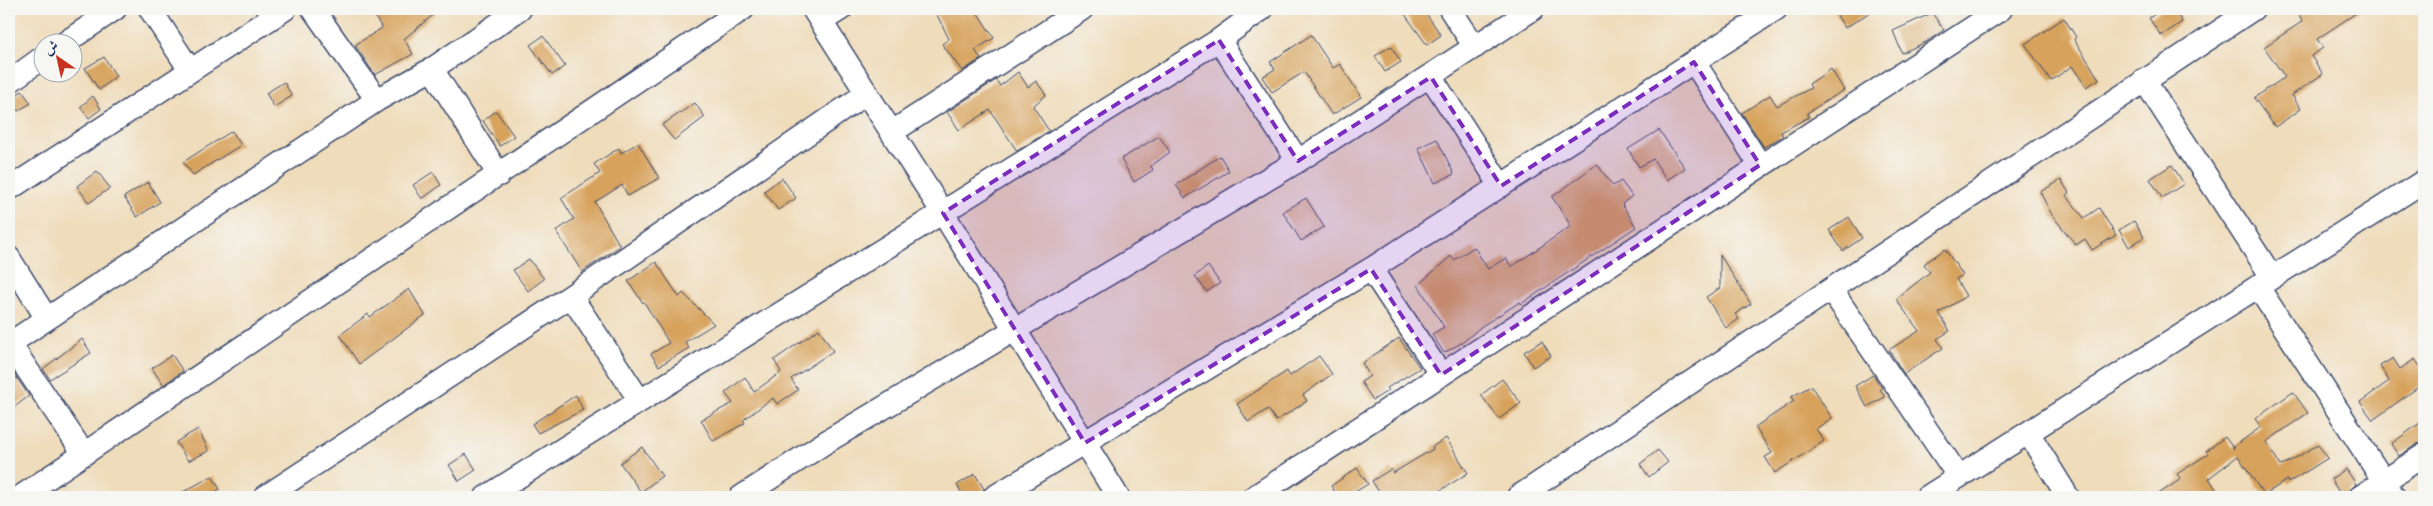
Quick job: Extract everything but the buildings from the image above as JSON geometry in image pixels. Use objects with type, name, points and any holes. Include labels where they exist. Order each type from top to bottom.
[{"type":"street","points":[[81,32],[114,9]]},
{"type":"street","points":[[150,9],[190,70]]},
{"type":"street","points":[[9,189],[285,9]]},
{"type":"street","points":[[313,9],[377,100]]},
{"type":"street","points":[[84,454],[9,344],[48,320],[377,100],[432,69],[520,9]]},
{"type":"street","points":[[20,497],[743,9]]},
{"type":"street","points":[[840,9],[818,15],[943,212],[1118,497]]},
{"type":"street","points":[[892,132],[1082,9]]},
{"type":"street","points":[[486,497],[1219,40],[1262,9]]},
{"type":"street","points":[[1450,9],[1476,47]]},
{"type":"street","points":[[741,497],[826,442],[1298,161],[1431,77],[1533,9]]},
{"type":"street","points":[[994,497],[1371,269],[1776,9]]},
{"type":"street","points":[[1254,497],[2001,9]]},
{"type":"street","points":[[1518,497],[1832,291],[2144,80],[2253,9]]},
{"type":"street","points":[[1219,40],[1298,161]]},
{"type":"street","points":[[1694,62],[1760,165]]},
{"type":"street","points":[[9,82],[32,65]]},
{"type":"street","points":[[432,69],[499,175]]},
{"type":"street","points":[[1431,77],[1501,186]]},
{"type":"street","points":[[2144,80],[2388,489]]},
{"type":"street","points":[[265,497],[571,296],[867,93]]},
{"type":"street","points":[[1927,497],[2029,434],[2424,181]]},
{"type":"street","points":[[9,258],[48,320]]},
{"type":"street","points":[[1371,269],[1441,374]]},
{"type":"street","points":[[1832,291],[1959,477]]},
{"type":"street","points":[[571,296],[640,401]]},
{"type":"street","points":[[2029,434],[2068,497]]},
{"type":"street","points":[[2360,497],[2388,489],[2424,455]]},
{"type":"highlighted area","points":[[1219,40],[1298,161],[1431,77],[1501,186],[1694,62],[1760,165],[1441,375],[1371,269],[1085,443],[943,213]]}]
